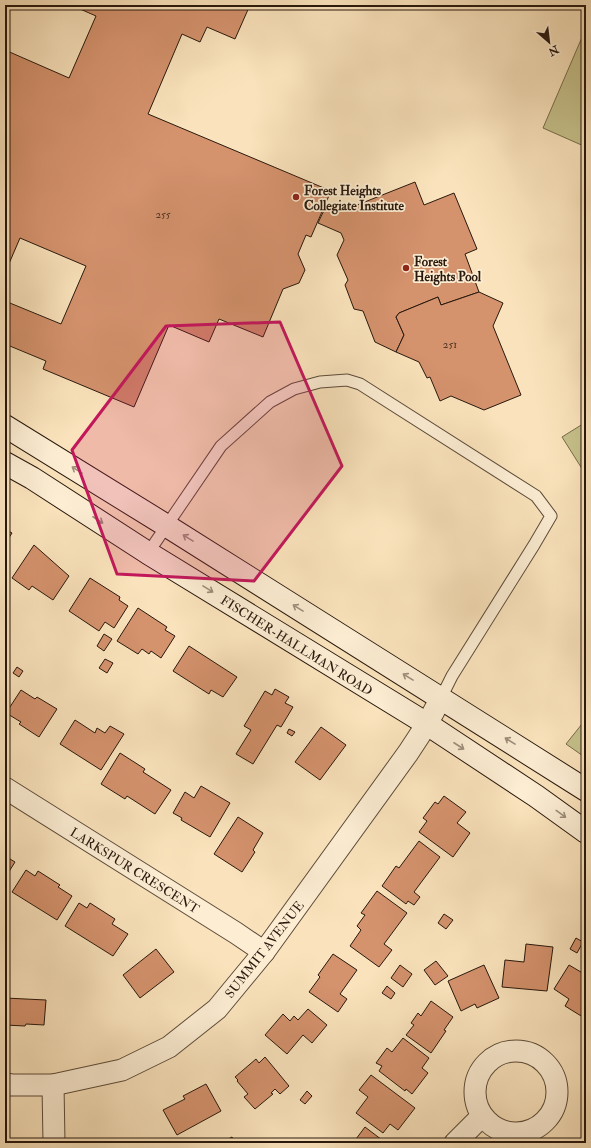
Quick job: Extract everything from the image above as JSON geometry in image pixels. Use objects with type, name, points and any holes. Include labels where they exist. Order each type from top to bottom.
[{"type":"main road","points":[[5,426],[168,526],[586,790]]},
{"type":"main road","name":"FISCHER-HALLMAN ROAD","points":[[5,463],[32,478],[148,553],[427,724],[536,796],[586,832]]},
{"type":"street","name":"SUMMIT AVENUE","points":[[5,1084],[53,1085],[122,1070],[169,1047],[217,1009],[264,952],[408,753],[427,724],[441,698]]},
{"type":"street","name":"LARKSPUR CRESCENT","points":[[5,788],[264,952]]},
{"type":"street","points":[[53,1085],[54,1143]]},
{"type":"street","points":[[455,1143],[482,1116]]},
{"type":"lane","points":[[148,553],[168,526],[221,446],[270,402],[294,389],[320,382],[347,380],[360,384],[536,496],[551,516],[452,676],[441,698]]},
{"type":"highlighted area","points":[[280,322],[342,466],[254,581],[117,574],[72,450],[166,326]]},
{"type":"shaded area","points":[[586,28],[586,147],[543,128]]},
{"type":"shaded area","points":[[586,422],[586,475],[562,437]]},
{"type":"shaded area","points":[[586,719],[586,758],[566,744]]},
{"type":"building","name":"Forest Heights Collegiate Institute","points":[[71,5],[250,5],[235,39],[207,27],[200,42],[182,34],[148,114],[331,191],[311,237],[306,235],[298,254],[305,270],[299,283],[283,289],[263,337],[219,319],[209,342],[169,325],[134,407],[43,369],[46,361],[5,344],[5,301],[61,324],[86,266],[20,238],[5,273],[5,50],[69,78],[96,16]]},
{"type":"building","name":"Forest Heights Pool","points":[[415,182],[424,205],[454,193],[477,249],[465,254],[479,292],[441,305],[438,297],[399,313],[396,317],[404,335],[396,352],[375,342],[363,311],[354,309],[345,285],[348,280],[337,255],[344,240],[341,233],[318,223],[326,206],[334,210],[336,204],[347,209]]},
{"type":"building","points":[[479,292],[503,303],[493,326],[521,395],[484,410],[451,396],[440,401],[430,377],[427,378],[419,362],[396,352],[404,335],[396,317],[399,313],[438,297],[441,305]]},
{"type":"building","points":[[5,529],[12,533],[5,544]]},
{"type":"building","points":[[34,545],[69,576],[53,600],[32,586],[29,590],[12,578]]},
{"type":"building","points":[[90,578],[120,597],[119,600],[128,606],[114,628],[105,622],[99,631],[69,611]]},
{"type":"building","points":[[138,608],[167,627],[165,630],[175,636],[161,658],[151,651],[149,654],[142,649],[138,654],[117,641]]},
{"type":"building","points":[[104,634],[112,639],[104,651],[97,646]]},
{"type":"building","points":[[189,646],[237,677],[223,697],[211,690],[209,694],[173,671]]},
{"type":"building","points":[[105,659],[113,663],[107,673],[99,668]]},
{"type":"building","points":[[17,667],[23,671],[19,677],[13,673]]},
{"type":"building","points":[[275,689],[289,697],[285,703],[293,707],[281,727],[277,725],[253,764],[236,754],[251,730],[244,726],[265,691],[272,695]]},
{"type":"building","points":[[21,690],[35,699],[37,697],[57,709],[39,737],[19,724],[21,722],[6,713]]},
{"type":"building","points":[[75,720],[95,733],[97,728],[105,733],[110,726],[124,734],[101,770],[60,744]]},
{"type":"building","points":[[321,727],[346,745],[320,780],[295,762]]},
{"type":"building","points":[[289,729],[295,732],[292,736],[287,733]]},
{"type":"building","points":[[120,753],[145,769],[143,772],[171,790],[155,814],[127,796],[125,799],[101,784]]},
{"type":"building","points":[[201,786],[230,803],[210,837],[181,820],[182,818],[173,813],[185,792],[194,798]]},
{"type":"building","points":[[444,796],[466,812],[457,823],[470,833],[453,857],[419,832],[427,821],[423,818],[435,802],[438,804]]},
{"type":"building","points":[[238,817],[263,833],[253,850],[255,852],[242,872],[214,854]]},
{"type":"building","points":[[419,841],[440,857],[414,892],[420,897],[414,905],[408,901],[406,904],[382,886],[396,866],[399,868]]},
{"type":"building","points":[[5,856],[15,862],[5,878]]},
{"type":"building","points":[[26,870],[35,876],[38,871],[60,885],[58,887],[72,896],[57,920],[12,892]]},
{"type":"building","points":[[377,891],[407,913],[384,944],[392,950],[379,967],[350,946],[361,930],[357,926],[365,915],[361,913]]},
{"type":"building","points":[[79,903],[87,908],[90,903],[115,919],[112,924],[128,934],[113,956],[65,926]]},
{"type":"building","points":[[444,914],[453,920],[446,929],[438,923]]},
{"type":"building","points":[[576,938],[583,942],[577,953],[570,949]]},
{"type":"building","points":[[526,944],[553,947],[547,991],[502,987],[505,960],[524,962]]},
{"type":"building","points":[[156,949],[174,972],[140,998],[123,975]]},
{"type":"building","points":[[333,954],[357,970],[340,994],[347,999],[338,1012],[309,992],[320,977],[318,975]]},
{"type":"building","points":[[436,961],[448,976],[435,985],[424,970]]},
{"type":"building","points":[[400,965],[412,974],[403,987],[391,978]]},
{"type":"building","points":[[484,965],[499,998],[477,1008],[475,1004],[461,1011],[448,981]]},
{"type":"building","points":[[569,965],[586,975],[586,1019],[565,1006],[569,999],[554,989]]},
{"type":"building","points":[[387,986],[395,993],[391,999],[382,993]]},
{"type":"building","points":[[5,998],[46,1000],[44,1025],[5,1025]]},
{"type":"building","points":[[431,1001],[453,1017],[444,1030],[446,1031],[431,1053],[406,1035],[414,1025],[411,1023],[418,1013],[421,1016]]},
{"type":"building","points":[[308,1009],[327,1025],[312,1043],[303,1035],[287,1054],[265,1035],[283,1014],[290,1021],[294,1016],[298,1020]]},
{"type":"building","points":[[403,1038],[429,1058],[422,1068],[428,1073],[412,1094],[406,1089],[405,1091],[379,1071],[382,1066],[376,1063],[387,1048],[392,1052]]},
{"type":"building","points":[[265,1057],[289,1086],[280,1094],[275,1089],[271,1093],[273,1094],[255,1109],[244,1097],[248,1094],[235,1077],[256,1059],[259,1063]]},
{"type":"building","points":[[371,1075],[415,1108],[398,1130],[390,1124],[383,1133],[356,1113],[368,1097],[359,1090]]},
{"type":"building","points":[[206,1084],[221,1111],[177,1135],[163,1110],[185,1099],[183,1096]]},
{"type":"building","points":[[307,1091],[312,1096],[305,1104],[300,1100]]},
{"type":"building","points":[[365,1127],[386,1143],[353,1143]]},
{"type":"building","points":[[232,1137],[236,1143],[220,1143]]},
{"type":"place","name":"Forest Heights Collegiate Institute","points":[[296,197]]},
{"type":"place","name":"Forest Heights Pool","points":[[406,268]]}]
